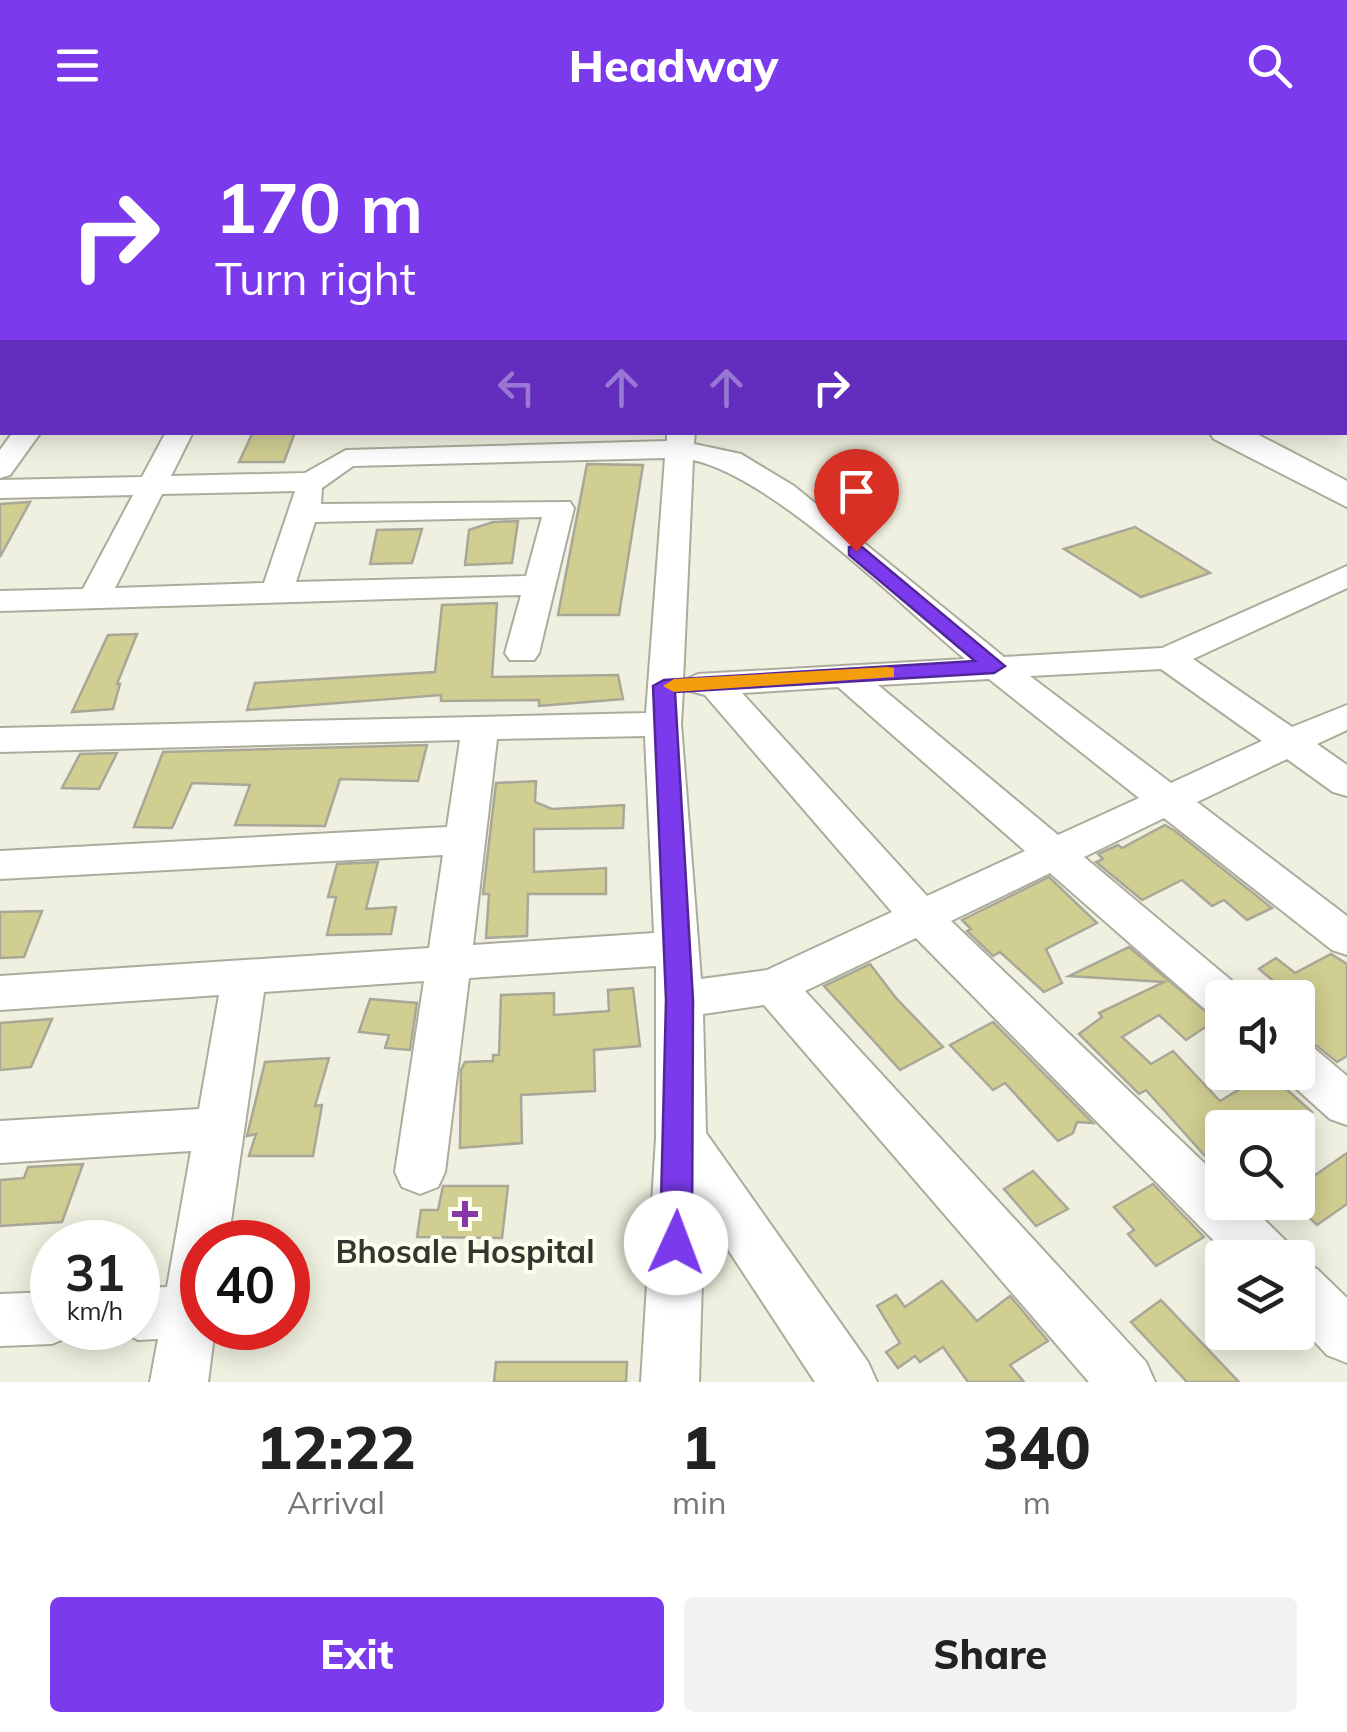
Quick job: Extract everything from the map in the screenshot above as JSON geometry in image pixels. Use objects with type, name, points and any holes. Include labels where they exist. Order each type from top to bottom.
[{"type":"main road","points":[[1232,435],[1347,496]]},
{"type":"main road","points":[[1259,435],[1347,480]]},
{"type":"street","points":[[0,469],[26,435]]},
{"type":"street","points":[[94,598],[178,435]]},
{"type":"street","points":[[670,1382],[680,1138],[680,1000],[663,705],[680,441]]},
{"type":"street","points":[[277,593],[312,482],[346,446],[680,441],[731,460],[784,492],[994,666],[1347,939]]},
{"type":"street","points":[[0,489],[312,482]]},
{"type":"street","points":[[304,514],[558,508],[522,654]]},
{"type":"street","points":[[0,740],[480,730],[663,705],[714,684],[1168,658],[1347,576]]},
{"type":"street","points":[[0,601],[538,586]]},
{"type":"street","points":[[1168,658],[1347,783]]},
{"type":"street","points":[[845,676],[1205,983]]},
{"type":"street","points":[[714,684],[920,917],[1249,1240]]},
{"type":"street","points":[[680,1000],[774,986],[1347,716]]},
{"type":"street","points":[[420,1172],[480,730]]},
{"type":"street","points":[[0,865],[466,840]]},
{"type":"street","points":[[0,993],[677,948]]},
{"type":"street","points":[[179,1382],[164,1313],[219,1129],[244,978]]},
{"type":"street","points":[[774,986],[1126,1382]]},
{"type":"street","points":[[1315,1077],[1347,1105]]},
{"type":"street","points":[[0,1142],[219,1129]]},
{"type":"street","points":[[680,1138],[848,1382]]},
{"type":"street","points":[[1315,1304],[1347,1336]]},
{"type":"street","points":[[0,1320],[30,1319]]},
{"type":"building","points":[[252,435],[294,435],[284,462],[239,462]]},
{"type":"building","points":[[587,464],[643,465],[619,615],[558,615]]},
{"type":"building","points":[[30,502],[0,557],[0,504]]},
{"type":"building","points":[[518,521],[512,563],[465,565],[469,530],[493,522]]},
{"type":"building","points":[[1135,527],[1210,573],[1141,597],[1064,549]]},
{"type":"building","points":[[422,529],[412,563],[370,564],[377,530]]},
{"type":"building","points":[[497,603],[492,677],[618,675],[623,699],[539,706],[539,700],[441,701],[441,695],[247,710],[255,683],[435,672],[442,605]]},
{"type":"building","points":[[137,634],[117,684],[113,709],[72,712],[108,635]]},
{"type":"building","points":[[427,745],[418,781],[340,779],[325,826],[235,825],[250,785],[192,783],[172,828],[134,827],[163,752]]},
{"type":"building","points":[[117,753],[99,789],[62,788],[80,754]]},
{"type":"building","points":[[536,781],[535,802],[552,809],[624,805],[623,828],[534,829],[534,872],[606,868],[606,894],[528,894],[527,936],[486,938],[489,894],[483,894],[496,783]]},
{"type":"building","points":[[1165,825],[1272,908],[1247,920],[1224,900],[1212,906],[1182,880],[1142,900],[1096,862],[1103,859],[1098,854],[1118,845],[1122,848]]},
{"type":"building","points":[[378,862],[366,909],[396,907],[391,934],[327,935],[336,897],[328,897],[337,864]]},
{"type":"building","points":[[1049,877],[1097,923],[1046,949],[1062,983],[1044,992],[1000,952],[993,956],[967,931],[971,929],[962,920]]},
{"type":"building","points":[[42,911],[24,957],[0,958],[0,912]]},
{"type":"building","points":[[1129,947],[1205,1011],[1205,1027],[1186,1040],[1159,1015],[1122,1037],[1151,1064],[1173,1051],[1205,1085],[1205,1090],[1220,1101],[1238,1090],[1287,1090],[1310,1110],[1205,1110],[1205,1156],[1146,1090],[1139,1094],[1079,1034],[1102,1017],[1099,1013],[1164,982],[1069,976]]},
{"type":"building","points":[[1331,954],[1347,964],[1347,1056],[1337,1062],[1315,1045],[1315,980],[1272,980],[1259,969],[1276,958],[1295,973]]},
{"type":"building","points":[[870,964],[943,1047],[900,1070],[824,986]]},
{"type":"building","points":[[633,988],[640,1046],[594,1050],[595,1091],[521,1095],[522,1143],[460,1148],[461,1070],[465,1062],[493,1061],[493,1055],[499,1055],[501,995],[554,993],[554,1015],[609,1011],[608,990]]},
{"type":"building","points":[[370,999],[417,1003],[410,1050],[385,1048],[389,1035],[359,1032]]},
{"type":"building","points":[[52,1019],[31,1067],[0,1070],[0,1023]]},
{"type":"building","points":[[993,1022],[1093,1123],[1077,1122],[1073,1133],[1058,1141],[1005,1083],[993,1090],[950,1045]]},
{"type":"building","points":[[329,1058],[315,1106],[322,1105],[313,1156],[249,1156],[256,1134],[247,1136],[265,1062]]},
{"type":"building","points":[[1347,1153],[1347,1204],[1317,1225],[1312,1220],[1315,1220],[1315,1175]]},
{"type":"building","points":[[83,1164],[63,1220],[30,1220],[30,1224],[0,1226],[0,1180],[24,1178],[28,1167]]},
{"type":"building","points":[[1033,1171],[1068,1209],[1036,1226],[1004,1189]]},
{"type":"building","points":[[1153,1184],[1204,1237],[1156,1266],[1128,1234],[1134,1230],[1114,1207]]},
{"type":"building","points":[[443,1186],[508,1186],[502,1238],[417,1237],[421,1210],[438,1210]]},
{"type":"building","points":[[942,1281],[977,1321],[1010,1296],[1048,1341],[1010,1365],[1024,1382],[968,1382],[943,1347],[920,1362],[915,1356],[898,1368],[886,1352],[900,1343],[877,1306],[896,1295],[905,1307]]},
{"type":"building","points":[[1161,1300],[1239,1382],[1187,1382],[1131,1322]]},
{"type":"building","points":[[496,1362],[627,1362],[626,1382],[494,1382]]},
{"type":"slow traffic","points":[[674,686],[887,673]]},
{"type":"place","name":"Bhosale Hospital","points":[[465,1214]]},
{"type":"route","points":[[676,1243],[680,1000],[664,686],[994,666],[856,551]]}]
